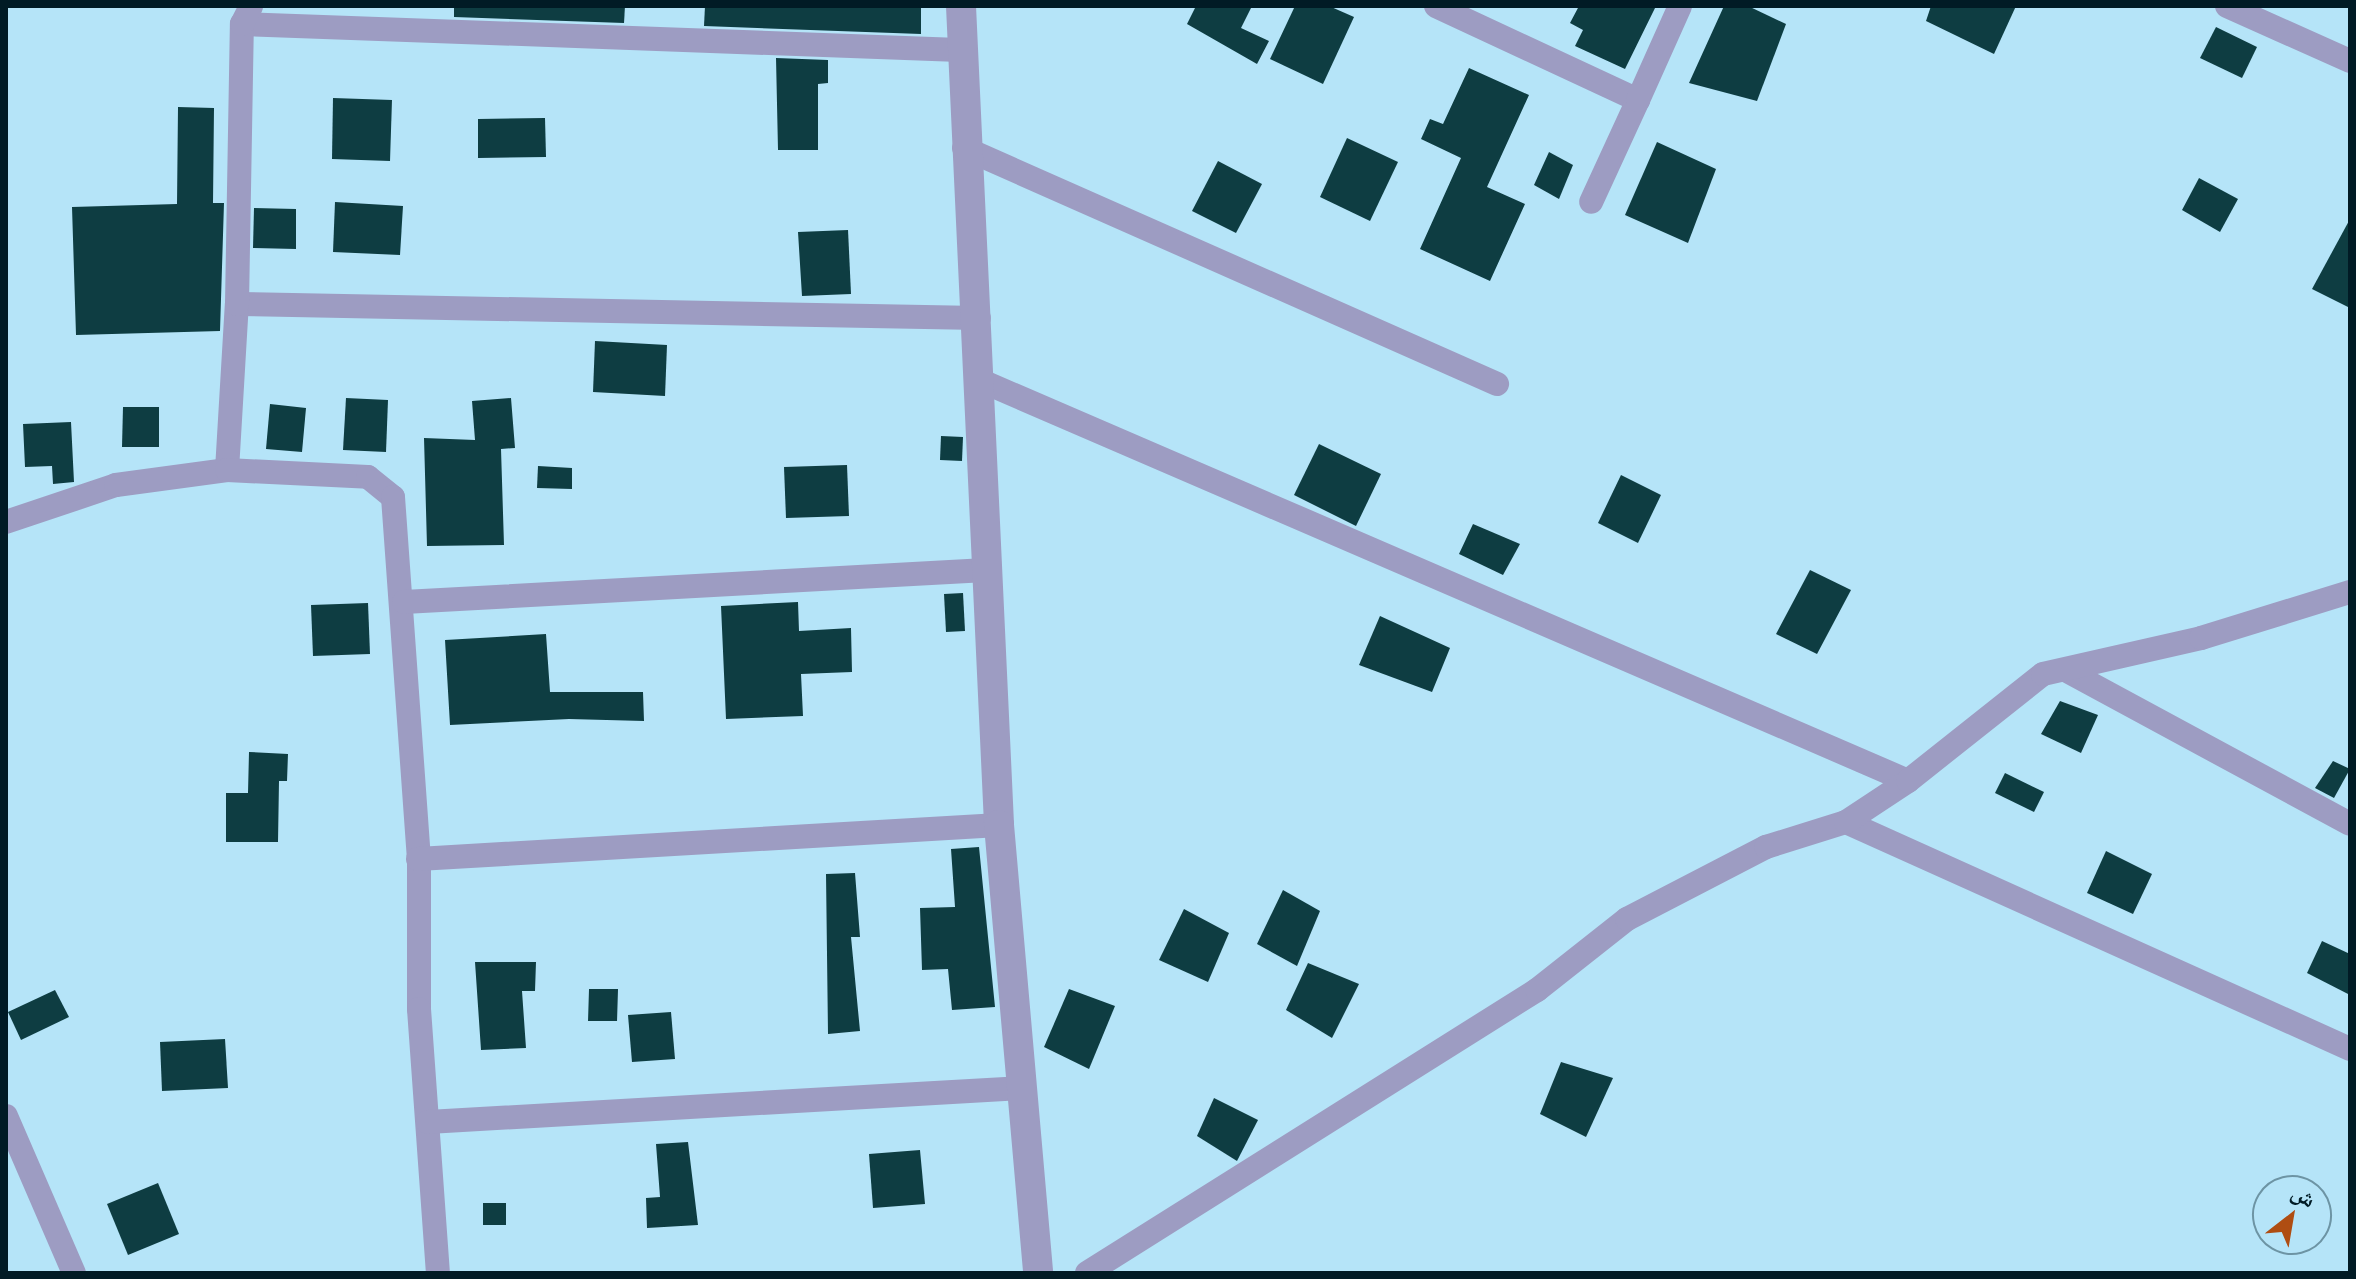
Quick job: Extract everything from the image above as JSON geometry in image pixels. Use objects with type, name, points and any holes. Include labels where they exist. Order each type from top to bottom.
[{"type":"street","points":[[961,6],[964,148],[979,318],[977,379],[999,825],[1038,1273]]},
{"type":"street","points":[[1436,6],[1638,100]]},
{"type":"street","points":[[1591,202],[1680,6]]},
{"type":"street","points":[[2227,6],[2350,61]]},
{"type":"street","points":[[227,470],[237,304],[247,15],[960,50]]},
{"type":"street","points":[[964,148],[1497,384]]},
{"type":"street","points":[[237,304],[979,318]]},
{"type":"street","points":[[977,379],[1908,781]]},
{"type":"street","points":[[6,522],[116,485],[227,470],[368,477],[393,497],[404,602],[418,859],[419,1009],[438,1273]]},
{"type":"street","points":[[404,602],[986,570]]},
{"type":"street","points":[[1087,1273],[1537,990],[1627,919],[1766,847],[1846,822],[1908,781],[2043,674],[2069,672],[2350,592]]},
{"type":"street","points":[[2069,672],[2350,824]]},
{"type":"street","points":[[1846,822],[2350,1049]]},
{"type":"street","points":[[418,859],[999,825]]},
{"type":"street","points":[[428,1122],[1022,1088]]},
{"type":"street","points":[[6,1116],[74,1273]]},
{"type":"building","points":[[454,6],[625,6],[624,23],[454,17]]},
{"type":"building","points":[[705,6],[921,6],[921,34],[704,26]]},
{"type":"building","points":[[1196,6],[1252,6],[1241,28],[1269,41],[1257,64],[1187,24]]},
{"type":"building","points":[[1295,6],[1329,6],[1354,17],[1323,84],[1270,59]]},
{"type":"building","points":[[1579,6],[1656,6],[1625,69],[1575,46],[1583,30],[1570,23]]},
{"type":"building","points":[[1724,6],[1748,6],[1786,24],[1757,101],[1689,83]]},
{"type":"building","points":[[1931,6],[2016,6],[1994,54],[1926,21]]},
{"type":"building","points":[[2216,27],[2257,47],[2242,78],[2200,58]]},
{"type":"building","points":[[776,58],[828,60],[828,83],[818,84],[818,150],[778,150]]},
{"type":"building","points":[[1469,68],[1529,95],[1487,187],[1525,204],[1490,281],[1420,249],[1461,158],[1421,139],[1430,119],[1443,124]]},
{"type":"building","points":[[333,98],[392,100],[390,161],[332,159]]},
{"type":"building","points":[[178,107],[214,108],[213,203],[224,203],[220,331],[76,335],[72,207],[177,204]]},
{"type":"building","points":[[545,118],[546,157],[478,158],[478,119]]},
{"type":"building","points":[[1347,138],[1398,162],[1370,221],[1320,197]]},
{"type":"building","points":[[1657,142],[1716,169],[1688,243],[1625,215]]},
{"type":"building","points":[[1549,152],[1573,165],[1559,199],[1534,185]]},
{"type":"building","points":[[1218,161],[1262,184],[1236,233],[1192,211]]},
{"type":"building","points":[[2199,178],[2238,199],[2220,232],[2182,210]]},
{"type":"building","points":[[335,202],[403,206],[400,255],[333,252]]},
{"type":"building","points":[[254,208],[296,209],[296,249],[253,248]]},
{"type":"building","points":[[2350,219],[2350,308],[2312,289]]},
{"type":"building","points":[[848,230],[851,294],[802,296],[798,232]]},
{"type":"building","points":[[595,341],[667,345],[665,396],[593,392]]},
{"type":"building","points":[[346,398],[388,400],[386,452],[343,450]]},
{"type":"building","points":[[511,398],[515,448],[501,449],[504,545],[427,546],[424,438],[475,440],[472,401]]},
{"type":"building","points":[[270,404],[306,408],[302,452],[266,449]]},
{"type":"building","points":[[123,407],[159,407],[159,447],[122,447]]},
{"type":"building","points":[[71,422],[74,482],[53,484],[52,466],[25,467],[23,424]]},
{"type":"building","points":[[941,436],[963,437],[962,461],[940,460]]},
{"type":"building","points":[[1319,444],[1381,474],[1356,526],[1294,495]]},
{"type":"building","points":[[847,465],[849,516],[786,518],[784,467]]},
{"type":"building","points":[[538,466],[572,468],[572,489],[537,488]]},
{"type":"building","points":[[1621,475],[1661,495],[1638,543],[1598,523]]},
{"type":"building","points":[[1473,524],[1520,544],[1503,575],[1459,554]]},
{"type":"building","points":[[1810,570],[1851,590],[1817,654],[1776,634]]},
{"type":"building","points":[[963,593],[965,631],[946,632],[944,594]]},
{"type":"building","points":[[798,602],[799,631],[851,628],[852,672],[801,674],[803,716],[726,719],[721,606]]},
{"type":"building","points":[[368,603],[370,654],[313,656],[311,605]]},
{"type":"building","points":[[1380,616],[1450,648],[1432,692],[1359,665]]},
{"type":"building","points":[[546,634],[550,692],[643,692],[644,721],[569,719],[450,725],[445,640]]},
{"type":"building","points":[[2060,701],[2098,715],[2081,753],[2041,734]]},
{"type":"building","points":[[249,752],[288,754],[287,781],[279,781],[278,842],[226,842],[226,793],[248,793]]},
{"type":"building","points":[[2333,761],[2350,769],[2334,798],[2315,788]]},
{"type":"building","points":[[2005,773],[2044,792],[2034,812],[1995,793]]},
{"type":"building","points":[[979,847],[995,1007],[952,1010],[948,969],[922,970],[920,908],[955,907],[951,849]]},
{"type":"building","points":[[2106,851],[2152,874],[2133,914],[2087,893]]},
{"type":"building","points":[[855,873],[860,937],[851,937],[860,1031],[828,1034],[826,874]]},
{"type":"building","points":[[1283,890],[1320,911],[1297,966],[1257,944]]},
{"type":"building","points":[[1184,909],[1229,933],[1208,982],[1159,960]]},
{"type":"building","points":[[2322,941],[2350,954],[2350,995],[2307,973]]},
{"type":"building","points":[[475,962],[536,962],[535,991],[522,991],[526,1048],[481,1050]]},
{"type":"building","points":[[1308,963],[1359,984],[1332,1038],[1286,1010]]},
{"type":"building","points":[[589,989],[618,989],[617,1021],[588,1021]]},
{"type":"building","points":[[1069,989],[1115,1006],[1089,1069],[1044,1047]]},
{"type":"building","points":[[55,990],[69,1017],[21,1040],[8,1012]]},
{"type":"building","points":[[671,1012],[675,1059],[632,1062],[628,1015]]},
{"type":"building","points":[[225,1039],[228,1088],[162,1091],[160,1042]]},
{"type":"building","points":[[1561,1062],[1613,1078],[1586,1137],[1540,1114]]},
{"type":"building","points":[[1214,1098],[1258,1120],[1237,1161],[1197,1136]]},
{"type":"building","points":[[688,1142],[698,1225],[647,1228],[646,1198],[660,1197],[656,1144]]},
{"type":"building","points":[[920,1150],[925,1204],[873,1208],[869,1154]]},
{"type":"building","points":[[158,1183],[179,1234],[128,1255],[107,1204]]},
{"type":"building","points":[[483,1203],[506,1203],[506,1225],[483,1225]]}]
